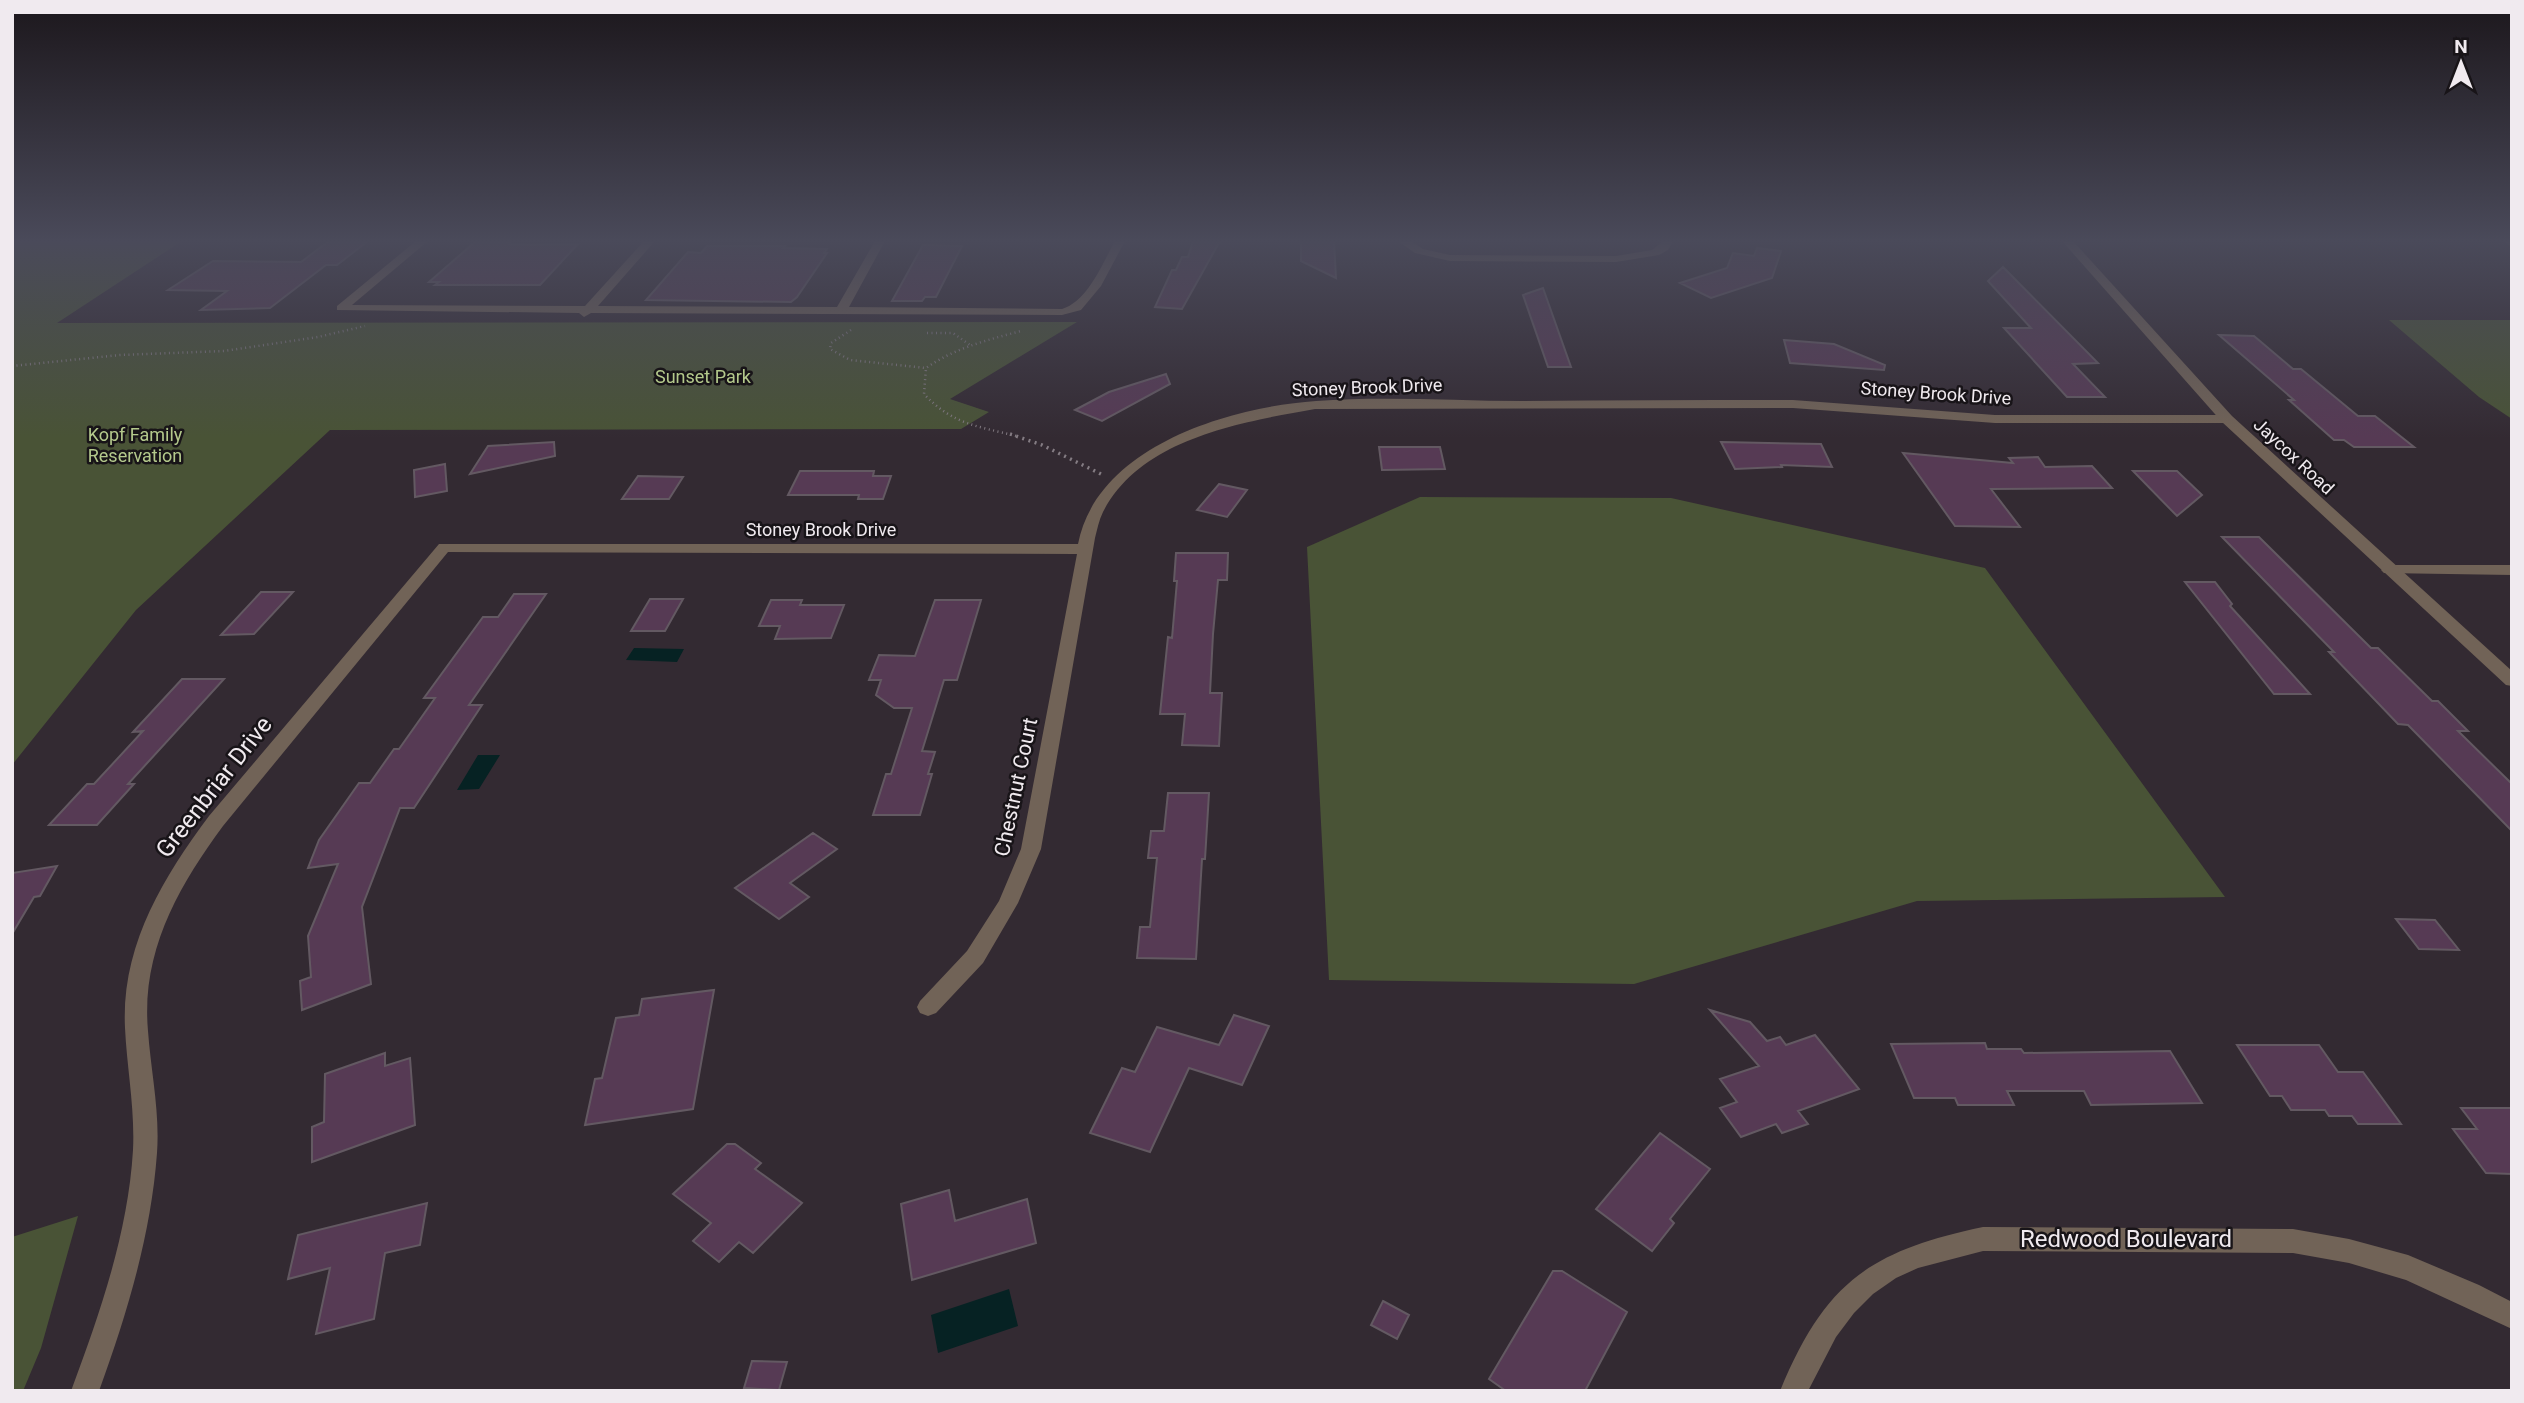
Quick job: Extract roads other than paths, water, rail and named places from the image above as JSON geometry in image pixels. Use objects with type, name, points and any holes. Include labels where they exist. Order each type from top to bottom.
[{"type":"street","points":[[580,319],[591,306]]},
{"type":"street","points":[[341,308],[349,315],[385,318],[802,320],[828,317],[841,311],[844,306]]},
{"type":"street","points":[[341,308],[1062,312],[1078,306]]},
{"type":"street","name":"Jaycox Road","points":[[2126,306],[2227,419],[2512,681]]},
{"type":"street","name":"Stoney Brook Drive","points":[[444,547],[1086,549],[1096,512],[1118,482],[1149,456],[1197,432],[1254,414],[1325,404],[1804,404],[1985,418],[2227,419]]},
{"type":"street","name":"Greenbriar Drive","points":[[85,1391],[118,1295],[136,1218],[145,1138],[144,1090],[135,997],[148,937],[161,906],[176,877],[209,830],[444,547]]},
{"type":"street","name":"Chestnut Court","points":[[928,1007],[975,957],[1008,902],[1031,849],[1086,549]]},
{"type":"street","points":[[2389,570],[2512,570]]},
{"type":"street","name":"Redwood Boulevard","points":[[1794,1391],[1828,1322],[1857,1289],[1905,1260],[1936,1248],[1983,1239],[2293,1241],[2349,1251],[2408,1268],[2470,1294],[2512,1316]]},
{"type":"park label","name":"Sunset Park","points":[[703,376]]},
{"type":"park label","name":"Kopf Family Reservation","points":[[135,444]]}]
